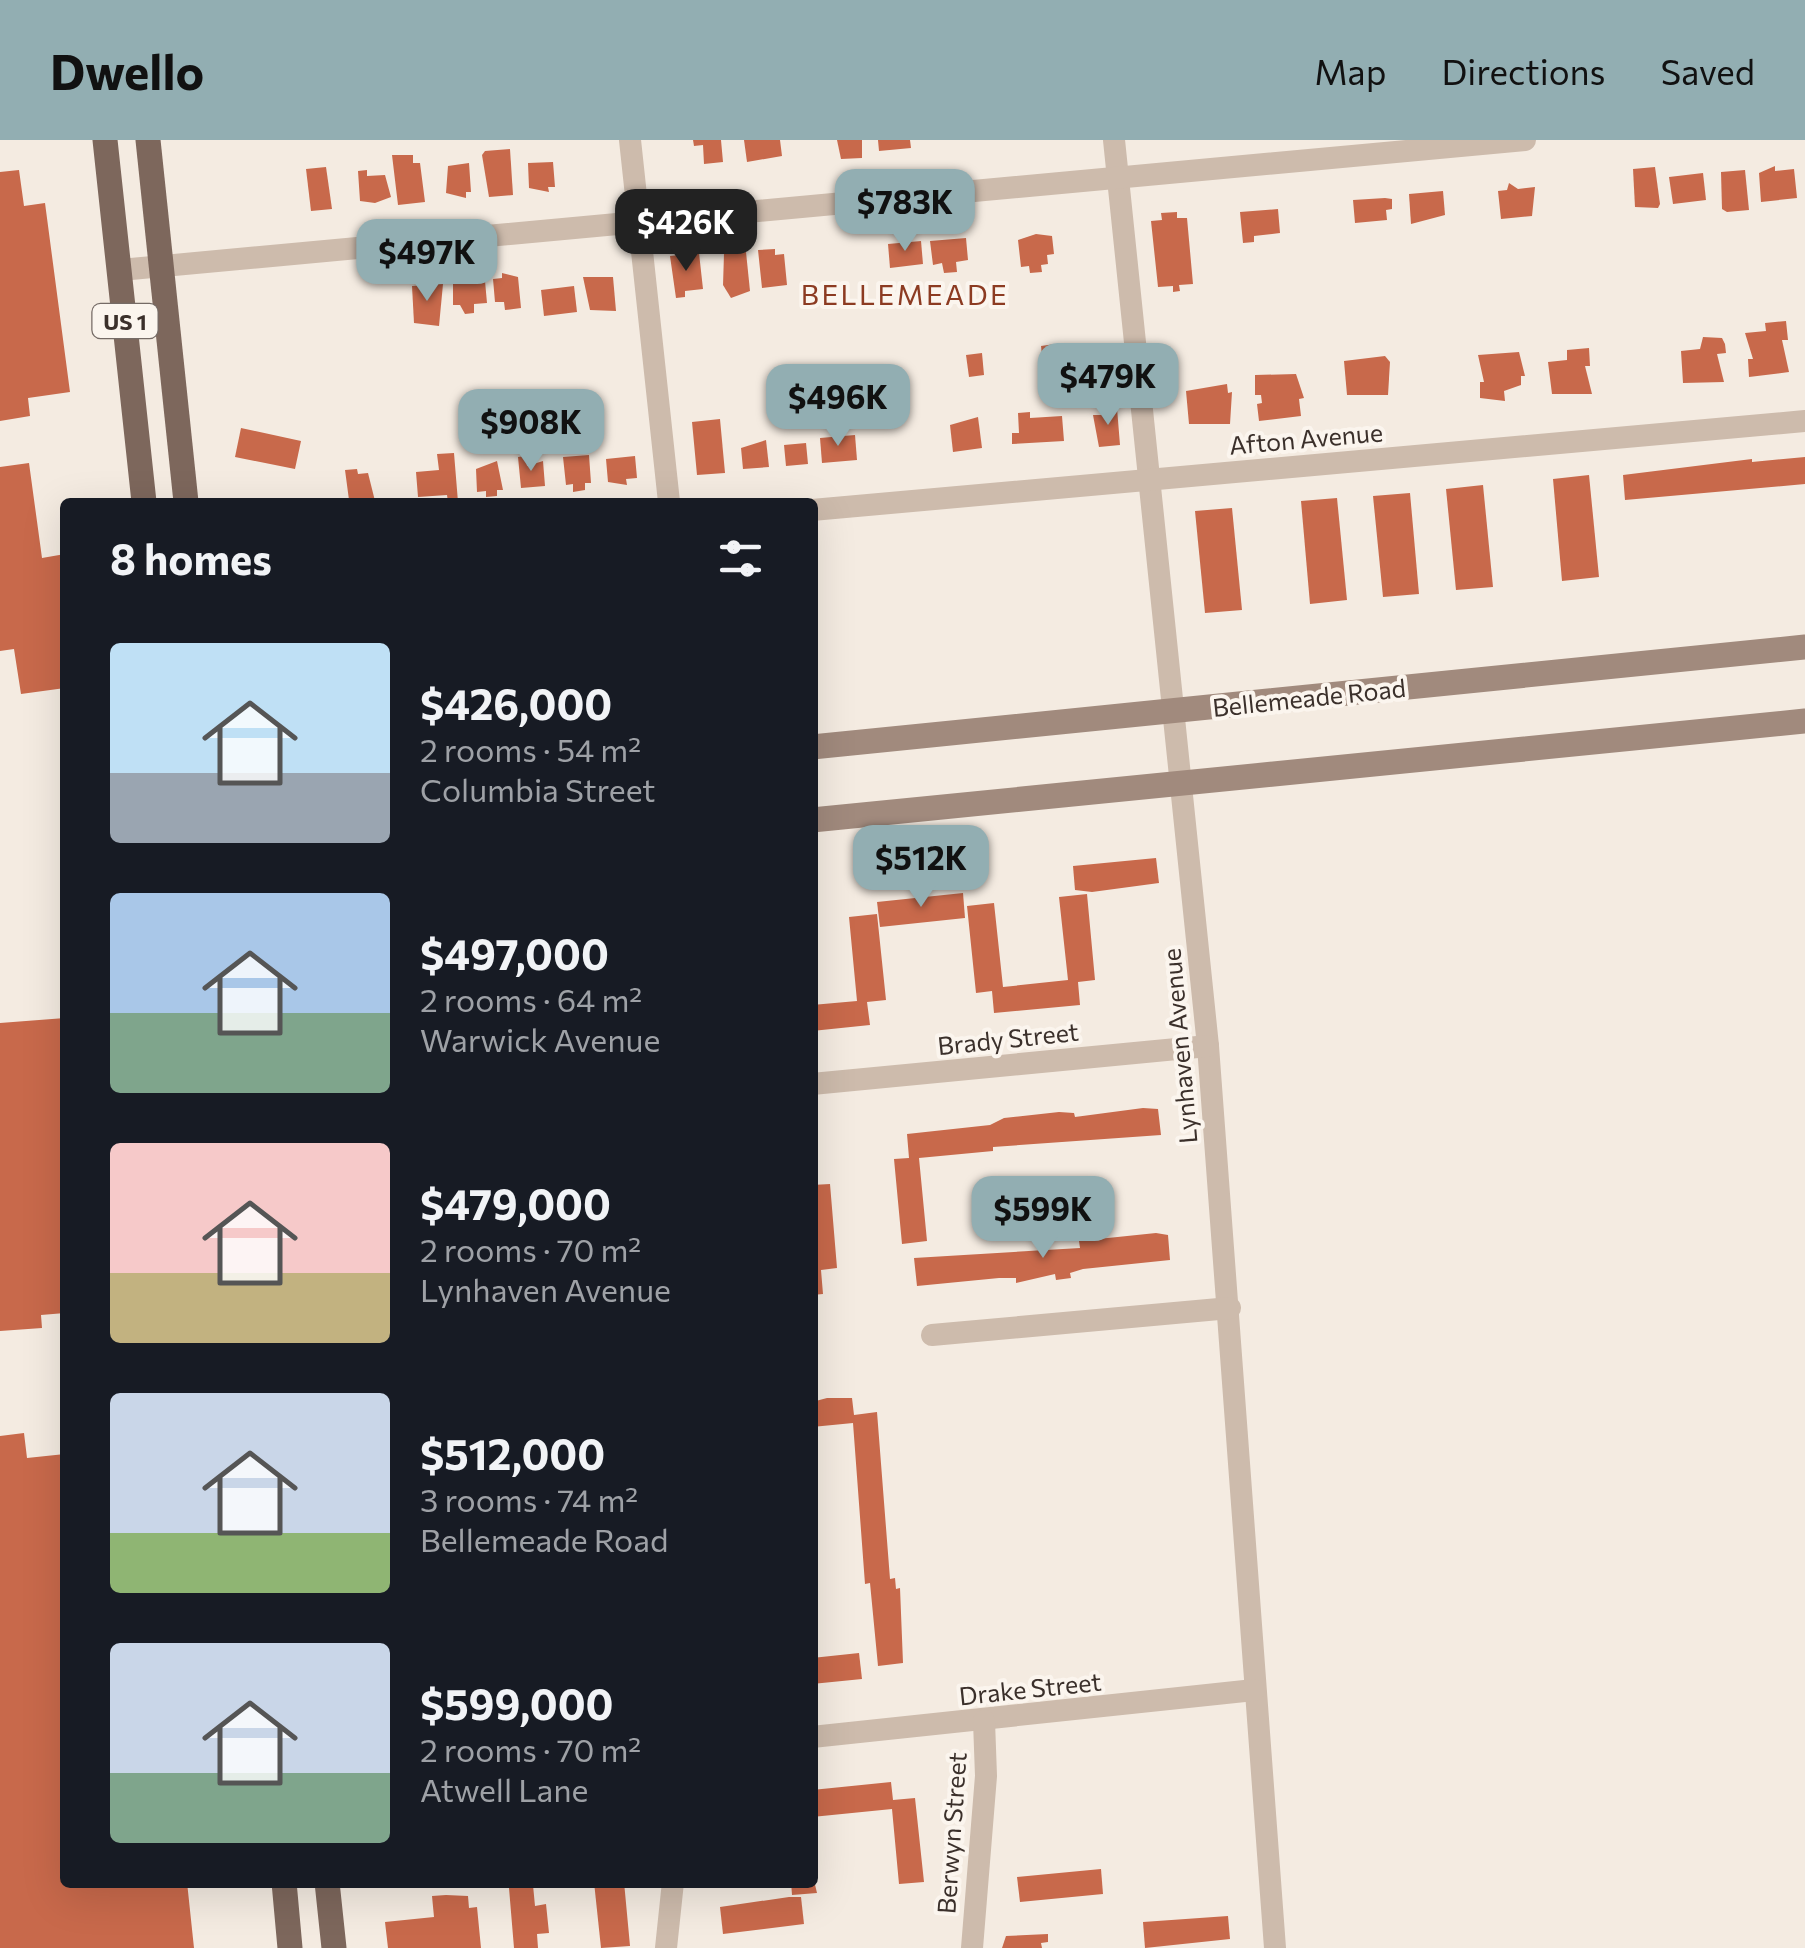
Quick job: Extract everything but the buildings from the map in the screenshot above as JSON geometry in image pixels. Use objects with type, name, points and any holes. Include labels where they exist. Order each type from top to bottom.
[{"type":"main road","name":"US 1","points":[[105,140],[144,498]]},
{"type":"main road","name":"US 1","points":[[148,140],[186,498]]},
{"type":"main road","name":"Bellemeade Road","points":[[818,746],[1805,647]]},
{"type":"main road","points":[[818,819],[1805,721]]},
{"type":"main road","points":[[285,1888],[290,1948]]},
{"type":"main road","points":[[329,1888],[334,1948]]},
{"type":"street","points":[[630,140],[669,498]]},
{"type":"street","name":"Lynhaven Avenue","points":[[1114,140],[1208,1046],[1275,1948]]},
{"type":"street","points":[[120,270],[1525,140]]},
{"type":"street","name":"Afton Avenue","points":[[818,509],[1805,421]]},
{"type":"street","name":"Brady Street","points":[[818,1083],[1208,1046]]},
{"type":"street","points":[[932,1336],[1230,1308]]},
{"type":"street","name":"Drake Street","points":[[818,1737],[1254,1690]]},
{"type":"street","name":"Berwyn Street","points":[[972,1948],[986,1776],[984,1720]]},
{"type":"street","points":[[666,1948],[673,1888]]},
{"type":"district","name":"BELLEMEADE","points":[[905,294]]}]
